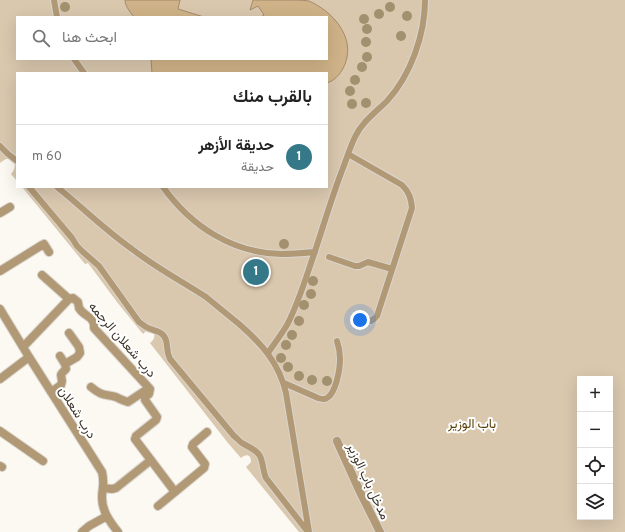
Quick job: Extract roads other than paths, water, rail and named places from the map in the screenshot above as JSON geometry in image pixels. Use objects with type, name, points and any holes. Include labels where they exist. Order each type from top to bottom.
[{"type":"street","points":[[0,212],[10,207]]},
{"type":"street","points":[[0,271],[44,244],[49,252]]},
{"type":"street","name":"درب شعلان الرجمه","points":[[42,275],[69,299],[73,298],[78,302],[80,308],[93,320],[95,324],[94,328],[149,388],[150,392],[145,397],[145,400],[157,417],[156,421],[135,438],[151,460]]},
{"type":"street","points":[[23,347],[69,299]]},
{"type":"street","name":"درب شعلان","points":[[0,309],[102,472],[104,480],[102,498],[104,509],[118,532]]},
{"type":"street","points":[[65,364],[77,357],[80,353],[79,347],[69,333]]},
{"type":"street","points":[[51,392],[61,385],[61,375],[66,369],[60,356]]},
{"type":"street","points":[[0,379],[29,357]]},
{"type":"street","points":[[91,387],[97,392],[128,402],[149,388]]},
{"type":"street","points":[[0,431],[43,461]]},
{"type":"street","points":[[158,506],[204,468],[204,464],[192,447],[206,432]]},
{"type":"street","name":"مدخل باب الوزير","points":[[337,441],[380,532]]},
{"type":"street","points":[[103,488],[116,488],[151,460],[175,492]]},
{"type":"street","points":[[82,532],[89,526],[107,516]]},
{"type":"lane","points":[[54,0],[57,16]]},
{"type":"lane","points":[[268,353],[283,331],[300,295],[336,187],[355,138],[361,128],[389,99],[407,71],[419,41],[425,0]]},
{"type":"lane","points":[[75,60],[83,72]]},
{"type":"lane","points":[[0,146],[16,160]]},
{"type":"lane","points":[[348,154],[402,185],[410,196],[412,208],[377,316],[373,320],[368,321],[354,316]]},
{"type":"lane","points":[[30,188],[77,246],[99,266],[139,322],[164,336],[170,359],[234,436],[258,453],[262,461],[266,478],[308,532]]},
{"type":"lane","points":[[58,188],[132,250],[207,298],[257,341],[268,353],[284,383],[308,532]]},
{"type":"lane","points":[[164,188],[188,216],[224,241],[264,253],[286,254],[315,252]]},
{"type":"lane","points":[[329,258],[355,266],[368,262],[392,269]]},
{"type":"lane","points":[[284,383],[318,398],[326,399],[329,397],[336,384],[340,367],[340,354],[337,340]]},
{"type":"place","name":"حديقة الأزهر","points":[[256,272]]},
{"type":"park label","name":"باب الوزير","points":[[472,423]]}]
